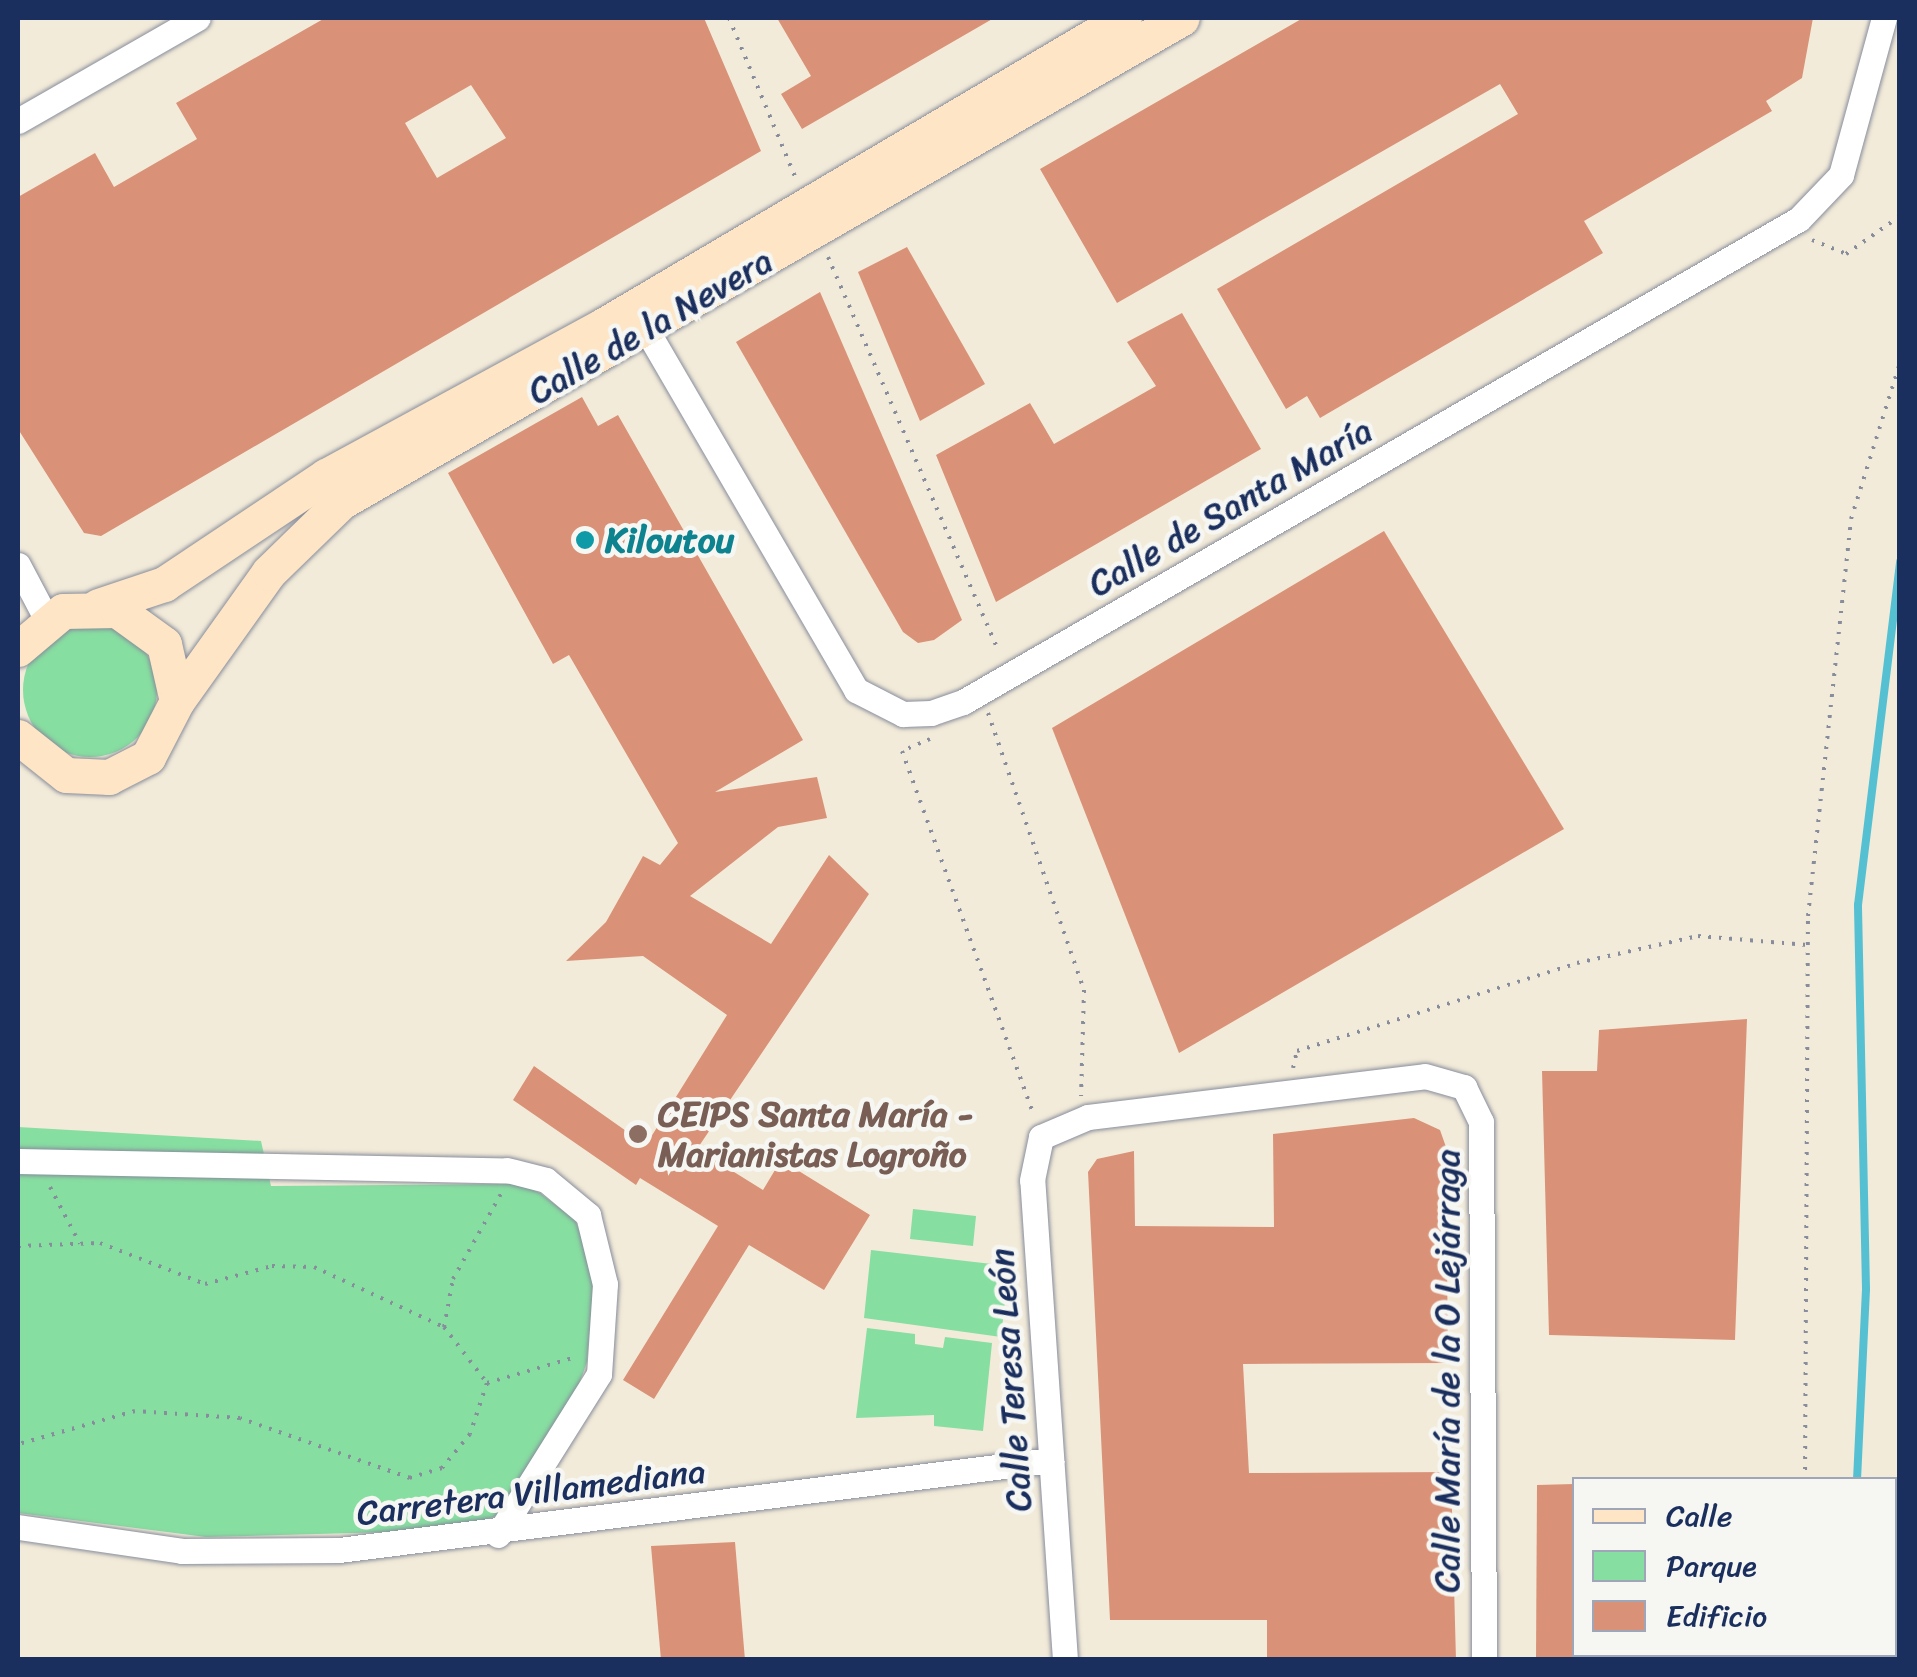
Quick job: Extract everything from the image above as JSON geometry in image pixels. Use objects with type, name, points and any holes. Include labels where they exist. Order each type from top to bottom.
[{"type":"main road","name":"Calle de la Nevera","points":[[21,747],[66,775],[120,773],[162,741],[178,700],[306,529],[646,328],[1124,18]]},
{"type":"main road","name":"Calle de la Nevera","points":[[26,638],[98,606],[164,584],[326,476],[1182,18]]},
{"type":"main road","points":[[98,606],[151,630],[172,662],[178,700]]},
{"type":"street","points":[[18,120],[198,18]]},
{"type":"street","name":"Calle de Santa María","points":[[646,328],[856,690],[904,714],[980,692],[1009,676],[1799,219],[1841,175],[1884,18]]},
{"type":"street","points":[[18,566],[26,638]]},
{"type":"street","name":"Calle María de la O Lejárraga","points":[[1288,1092],[1425,1076],[1464,1087],[1481,1122],[1484,1660]]},
{"type":"street","points":[[1042,1137],[1078,1121],[1288,1092]]},
{"type":"street","name":"Calle Teresa León","points":[[1042,1137],[1032,1180],[1065,1660]]},
{"type":"street","points":[[27,1161],[507,1170],[546,1180],[588,1214],[604,1284],[599,1374],[498,1535]]},
{"type":"street","name":"Carretera Villamediana","points":[[18,1527],[182,1550],[339,1550],[498,1535],[1051,1460]]},
{"type":"path","points":[[729,18],[1009,676]]},
{"type":"path","points":[[1799,219],[1810,239],[1846,254],[1900,216]]},
{"type":"path","points":[[1806,1477],[1809,945],[1851,519],[1900,363]]},
{"type":"path","points":[[980,692],[1084,990],[1089,1040],[1078,1121]]},
{"type":"path","points":[[971,724],[990,718]]},
{"type":"path","points":[[933,738],[902,751],[1042,1137]]},
{"type":"path","points":[[1288,1092],[1296,1051],[1577,963],[1698,936],[1809,945]]},
{"type":"path","points":[[27,1161],[80,1244]]},
{"type":"path","points":[[444,1328],[454,1279],[507,1170]]},
{"type":"path","points":[[18,1246],[80,1244],[144,1254],[205,1284],[272,1266],[314,1267],[444,1328],[487,1383]]},
{"type":"path","points":[[487,1383],[565,1353],[599,1374]]},
{"type":"path","points":[[18,1444],[134,1411],[240,1418],[410,1478],[442,1468],[470,1434],[487,1383]]},
{"type":"green space","points":[[90,623],[116,628],[138,642],[152,664],[157,690],[152,716],[138,738],[116,752],[90,757],[64,752],[42,738],[28,716],[23,690],[28,664],[42,642],[64,628]]},
{"type":"green space","points":[[18,1127],[261,1141],[271,1186],[520,1184],[540,1193],[575,1220],[595,1268],[587,1362],[571,1407],[498,1515],[461,1530],[206,1537],[18,1513]]},
{"type":"green space","points":[[913,1209],[976,1216],[973,1246],[910,1239]]},
{"type":"green space","points":[[871,1250],[1009,1266],[1001,1337],[864,1318]]},
{"type":"green space","points":[[867,1328],[915,1334],[915,1344],[943,1348],[945,1337],[992,1343],[983,1431],[934,1426],[934,1415],[856,1418]]},
{"type":"building","points":[[325,18],[704,18],[761,151],[101,536],[84,533],[18,429],[18,197],[95,153],[114,187],[197,139],[176,103]],"holes":[[[471,85],[506,138],[437,178],[405,123]]]},
{"type":"building","points":[[777,18],[994,18],[802,129],[781,94],[811,76]]},
{"type":"building","points":[[1303,18],[1813,18],[1802,78],[1766,101],[1772,111],[1584,221],[1603,253],[1320,418],[1307,396],[1286,409],[1217,289],[1518,114],[1500,84],[1117,303],[1040,169]]},
{"type":"building","points":[[907,247],[985,384],[920,421],[858,272]]},
{"type":"building","points":[[820,292],[962,620],[934,640],[918,643],[903,632],[736,342]]},
{"type":"building","points":[[1182,313],[1261,449],[996,602],[936,455],[1030,403],[1054,444],[1156,386],[1127,342]]},
{"type":"building","points":[[582,397],[598,426],[618,415],[803,740],[715,792],[817,777],[827,818],[778,827],[690,896],[771,944],[829,855],[869,894],[697,1149],[763,1190],[781,1160],[870,1215],[824,1290],[749,1245],[654,1399],[623,1380],[718,1226],[640,1178],[636,1185],[513,1100],[534,1066],[646,1145],[727,1015],[643,956],[566,961],[606,922],[643,856],[660,865],[678,843],[569,655],[553,664],[448,473]]},
{"type":"building","points":[[1384,531],[1564,829],[1179,1053],[1052,728]]},
{"type":"building","points":[[1747,1019],[1735,1340],[1549,1335],[1542,1071],[1597,1071],[1599,1030]]},
{"type":"building","points":[[1414,1118],[1440,1130],[1446,1147],[1448,1363],[1243,1364],[1249,1473],[1451,1472],[1456,1660],[1267,1660],[1267,1620],[1110,1620],[1088,1172],[1097,1159],[1134,1151],[1135,1226],[1274,1227],[1273,1134]]},
{"type":"building","points":[[1572,1484],[1574,1660],[1536,1660],[1537,1485]]},
{"type":"building","points":[[735,1542],[745,1660],[661,1660],[651,1546]]},
{"type":"waterway","points":[[1857,1477],[1866,1289],[1858,905],[1900,562]]},
{"type":"place","name":"Kiloutou","points":[[585,540]]},
{"type":"place","name":"CEIPS Santa María - Marianistas Logroño","points":[[638,1134]]}]
